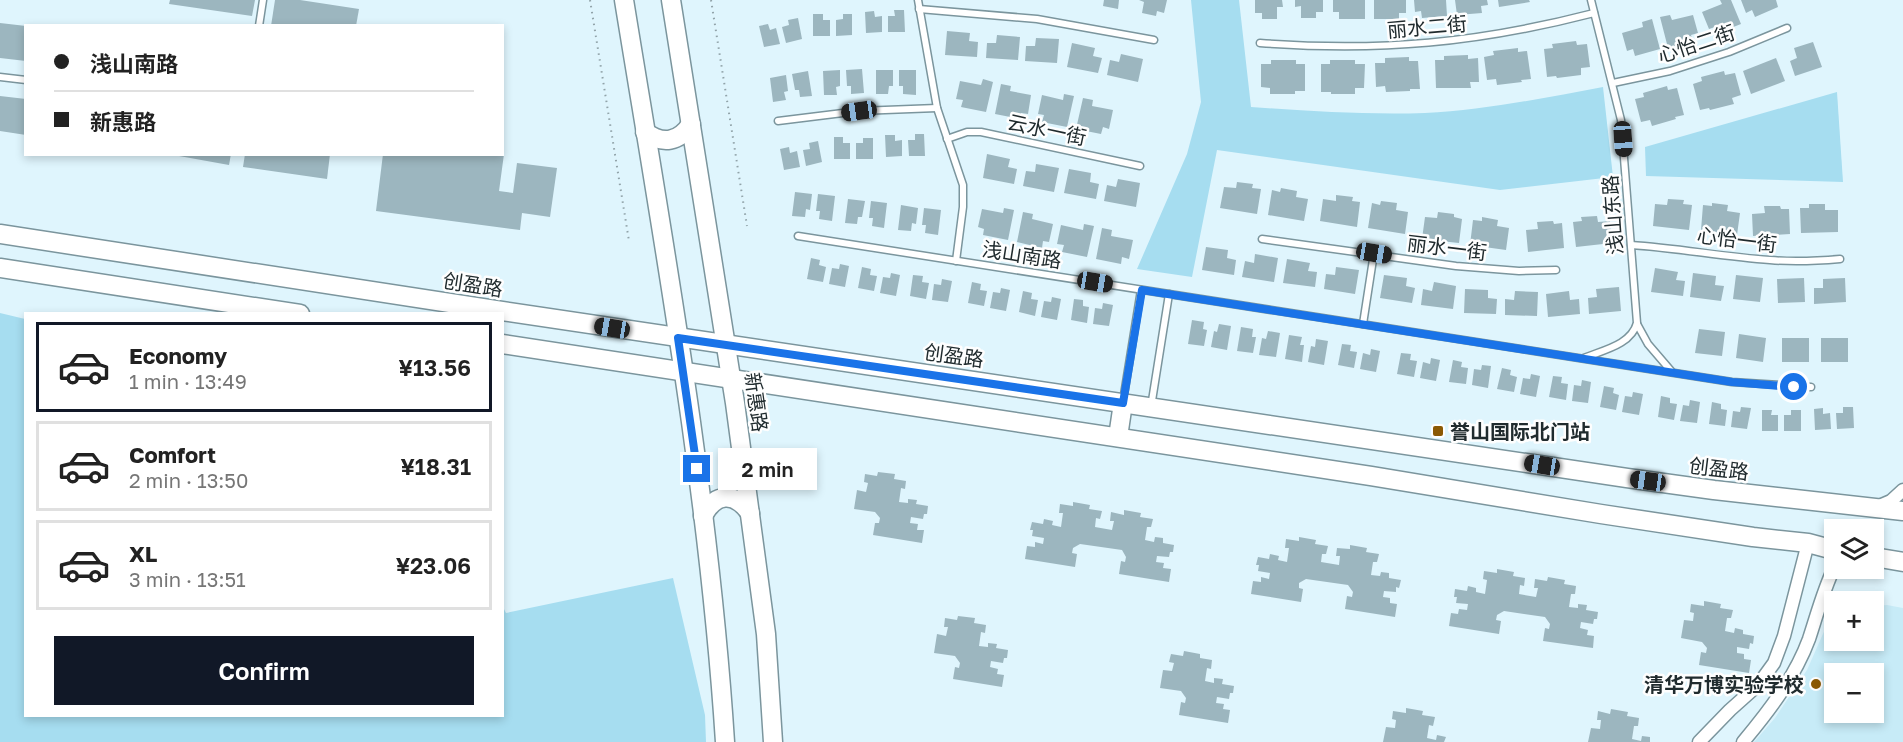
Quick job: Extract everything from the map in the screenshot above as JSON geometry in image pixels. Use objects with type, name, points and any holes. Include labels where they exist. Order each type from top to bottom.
[{"type":"street","points":[[624,0],[684,372],[718,641],[725,742]]},
{"type":"street","name":"新惠路","points":[[671,0],[726,344],[750,513],[766,634],[773,742]]},
{"type":"street","points":[[645,132],[654,139],[665,141],[675,139],[691,124]]},
{"type":"street","name":"创盈路","points":[[0,234],[678,338],[1627,478],[1903,511]]},
{"type":"street","points":[[0,268],[287,312]]},
{"type":"street","points":[[504,344],[1371,476],[1659,523],[1808,543],[1824,547]]},
{"type":"street","points":[[1118,437],[1123,403]]},
{"type":"street","points":[[1876,508],[1891,501],[1903,489]]},
{"type":"street","points":[[703,516],[709,505],[719,498],[737,500],[743,503],[750,513]]},
{"type":"street","points":[[1699,742],[1758,685],[1774,663],[1784,636],[1808,543]]},
{"type":"street","points":[[1884,559],[1903,562]]},
{"type":"street","points":[[1743,742],[1760,723],[1796,669],[1809,640],[1829,579]]},
{"type":"lane","points":[[260,24],[263,0]]},
{"type":"lane","points":[[918,0],[938,108],[963,185],[963,207],[956,261]]},
{"type":"lane","name":"浅山东路","points":[[1591,0],[1621,120],[1637,323],[1648,344],[1672,372]]},
{"type":"lane","points":[[919,9],[1037,20],[1154,40]]},
{"type":"lane","name":"丽水二街","points":[[1260,44],[1337,48],[1405,46],[1500,34],[1594,13]]},
{"type":"lane","name":"心怡二街","points":[[1613,83],[1670,71],[1729,52],[1787,28]]},
{"type":"lane","points":[[0,77],[24,80]]},
{"type":"lane","points":[[778,122],[859,111],[938,108]]},
{"type":"lane","name":"云水一街","points":[[947,139],[967,132],[981,132],[1140,166]]},
{"type":"lane","name":"浅山南路","points":[[798,236],[1672,372],[1754,384],[1811,387]]},
{"type":"lane","name":"丽水一街","points":[[1262,239],[1487,269],[1556,270]]},
{"type":"lane","name":"心怡一街","points":[[1631,245],[1769,260],[1805,262],[1840,259]]},
{"type":"lane","points":[[1363,324],[1374,253]]},
{"type":"lane","points":[[1123,403],[1142,290]]},
{"type":"lane","points":[[1151,407],[1169,294]]},
{"type":"lane","points":[[1583,358],[1628,339],[1634,333],[1637,323]]},
{"type":"path","points":[[590,0],[629,241]]},
{"type":"path","points":[[711,0],[747,226]]},
{"type":"shaded area","points":[[1191,0],[1239,0],[1251,107],[1360,113],[1425,113],[1492,106],[1603,87],[1613,177],[1500,190],[1217,150],[1192,277],[1137,269],[1187,154],[1201,102]]},
{"type":"shaded area","points":[[1837,92],[1843,182],[1646,176],[1645,147]]},
{"type":"shaded area","points":[[0,313],[24,319],[24,717],[504,717],[504,609],[506,613],[673,578],[705,715],[706,742],[0,742]]},
{"type":"shaded area","name":"清华万博实验学校","points":[[1884,605],[1903,608],[1903,742],[1754,742],[1775,718],[1807,670],[1824,632],[1824,651],[1884,651]]},
{"type":"building","points":[[170,0],[255,0],[252,16],[169,4]]},
{"type":"building","points":[[275,0],[300,0],[359,9],[356,24],[271,24]]},
{"type":"building","points":[[1104,0],[1119,0],[1118,9],[1103,6]]},
{"type":"building","points":[[1139,0],[1167,0],[1164,13],[1157,11],[1156,16],[1142,13],[1144,2]]},
{"type":"building","points":[[1255,0],[1282,0],[1283,7],[1277,7],[1277,19],[1262,19],[1262,13],[1255,13]]},
{"type":"building","points":[[1295,0],[1323,0],[1323,12],[1316,12],[1316,18],[1301,18],[1301,6],[1295,7]]},
{"type":"building","points":[[1333,0],[1365,0],[1365,19],[1339,19],[1339,12],[1333,12]]},
{"type":"building","points":[[1374,0],[1406,0],[1406,13],[1399,13],[1399,19],[1374,19]]},
{"type":"building","points":[[1414,0],[1446,0],[1447,16],[1422,18],[1421,11],[1415,12]]},
{"type":"building","points":[[1455,0],[1487,0],[1488,5],[1481,6],[1482,13],[1457,15]]},
{"type":"building","points":[[1498,0],[1529,0],[1530,2],[1499,7]]},
{"type":"building","points":[[1720,0],[1731,0],[1741,24],[1718,33],[1715,27],[1709,29],[1702,12],[1722,4]]},
{"type":"building","points":[[1741,0],[1776,0],[1778,7],[1755,17],[1752,10],[1746,13]]},
{"type":"building","points":[[894,10],[904,10],[905,32],[888,32],[888,16],[895,16]]},
{"type":"building","points":[[874,11],[875,17],[882,16],[882,32],[866,33],[865,12]]},
{"type":"building","points":[[813,14],[823,14],[823,20],[830,20],[830,36],[813,36]]},
{"type":"building","points":[[843,14],[852,14],[852,35],[836,36],[836,20],[843,19]]},
{"type":"building","points":[[1670,15],[1672,20],[1693,15],[1698,33],[1691,35],[1693,41],[1668,48],[1660,17]]},
{"type":"building","points":[[798,18],[802,39],[786,43],[782,27],[789,25],[788,20]]},
{"type":"building","points":[[1652,19],[1660,49],[1635,56],[1633,49],[1627,51],[1622,33],[1643,27],[1642,22]]},
{"type":"building","points":[[0,23],[24,26],[24,61],[0,58]]},
{"type":"building","points":[[768,24],[770,30],[776,28],[780,44],[764,47],[759,26]]},
{"type":"building","points":[[947,31],[970,33],[969,41],[978,42],[977,57],[945,55]]},
{"type":"building","points":[[997,35],[1020,37],[1018,60],[986,58],[987,43],[996,43]]},
{"type":"building","points":[[1036,38],[1059,39],[1057,63],[1025,61],[1026,46],[1035,46]]},
{"type":"building","points":[[1576,41],[1577,45],[1587,44],[1590,67],[1581,68],[1581,75],[1547,77],[1544,49],[1553,48],[1552,44]]},
{"type":"building","points":[[1813,42],[1822,67],[1795,76],[1790,61],[1797,58],[1794,48]]},
{"type":"building","points":[[1072,43],[1095,48],[1093,56],[1102,58],[1098,73],[1067,67]]},
{"type":"building","points":[[1518,48],[1518,52],[1527,51],[1531,79],[1497,85],[1496,79],[1487,80],[1484,57],[1494,55],[1493,51]]},
{"type":"building","points":[[1121,54],[1143,59],[1138,82],[1107,75],[1110,60],[1119,62]]},
{"type":"building","points":[[1468,55],[1468,59],[1478,58],[1479,82],[1470,82],[1471,88],[1436,88],[1435,60],[1444,60],[1444,56]]},
{"type":"building","points":[[1409,57],[1409,61],[1418,61],[1420,89],[1386,92],[1385,86],[1376,87],[1375,63],[1385,63],[1385,58]]},
{"type":"building","points":[[1776,58],[1785,81],[1751,94],[1743,71]]},
{"type":"building","points":[[1271,60],[1296,60],[1296,64],[1305,64],[1305,91],[1295,91],[1295,94],[1270,94],[1270,88],[1261,87],[1261,64],[1271,64]]},
{"type":"building","points":[[1330,60],[1355,60],[1355,64],[1365,64],[1364,88],[1355,88],[1355,94],[1321,92],[1321,64],[1330,64]]},
{"type":"building","points":[[862,69],[864,93],[851,94],[851,86],[847,86],[846,70]]},
{"type":"building","points":[[840,70],[840,86],[836,87],[837,95],[824,95],[823,71]]},
{"type":"building","points":[[876,70],[893,70],[893,86],[889,86],[888,94],[876,94]]},
{"type":"building","points":[[899,70],[916,70],[916,95],[903,94],[903,86],[899,86]]},
{"type":"building","points":[[808,71],[812,96],[800,97],[799,90],[795,90],[792,74]]},
{"type":"building","points":[[1724,71],[1725,75],[1735,73],[1741,95],[1732,98],[1734,104],[1700,110],[1693,84],[1702,81],[1701,77]]},
{"type":"building","points":[[786,75],[788,91],[784,92],[786,100],[773,102],[770,78]]},
{"type":"building","points":[[983,79],[993,82],[986,112],[961,107],[963,100],[956,99],[960,81],[981,85]]},
{"type":"building","points":[[1001,84],[1011,86],[1010,91],[1031,95],[1028,114],[1021,113],[1020,119],[995,114]]},
{"type":"building","points":[[1667,86],[1668,90],[1677,88],[1684,115],[1652,126],[1650,120],[1641,122],[1635,99],[1644,97],[1643,93]]},
{"type":"building","points":[[1064,94],[1074,96],[1067,127],[1042,122],[1044,115],[1038,114],[1042,95],[1063,100]]},
{"type":"building","points":[[0,96],[24,99],[24,135],[0,131]]},
{"type":"building","points":[[1083,98],[1093,100],[1092,106],[1113,110],[1109,129],[1103,127],[1101,134],[1076,129]]},
{"type":"building","points":[[915,134],[924,134],[925,156],[909,156],[908,140],[915,140]]},
{"type":"building","points":[[885,135],[895,135],[895,141],[902,140],[902,156],[886,157]]},
{"type":"building","points":[[834,137],[843,137],[843,143],[850,143],[850,159],[834,159]]},
{"type":"building","points":[[863,138],[873,138],[873,159],[856,159],[856,143],[863,143]]},
{"type":"building","points":[[818,141],[822,162],[806,166],[803,150],[810,149],[809,143]]},
{"type":"building","points":[[789,147],[790,153],[797,151],[800,167],[784,170],[780,149]]},
{"type":"building","points":[[987,154],[1010,159],[1008,167],[1017,169],[1014,184],[983,178]]},
{"type":"building","points":[[179,156],[231,156],[229,165]]},
{"type":"building","points":[[245,156],[330,156],[327,179],[243,167]]},
{"type":"building","points":[[383,156],[504,156],[499,191],[513,193],[517,163],[557,168],[550,217],[522,213],[520,230],[376,211]]},
{"type":"building","points":[[1036,164],[1059,168],[1054,192],[1023,186],[1026,171],[1035,172]]},
{"type":"building","points":[[1069,169],[1091,173],[1090,182],[1099,184],[1096,199],[1064,193]]},
{"type":"building","points":[[1118,179],[1140,183],[1136,207],[1104,201],[1107,185],[1116,187]]},
{"type":"building","points":[[1237,182],[1253,184],[1252,188],[1261,189],[1257,214],[1220,208],[1224,187],[1236,188]]},
{"type":"building","points":[[1281,188],[1297,191],[1296,197],[1308,199],[1304,221],[1268,215],[1272,190],[1280,192]]},
{"type":"building","points":[[795,192],[812,194],[810,210],[806,209],[805,217],[792,216]]},
{"type":"building","points":[[818,194],[835,196],[832,221],[819,219],[820,211],[816,211]]},
{"type":"building","points":[[1336,195],[1353,197],[1352,201],[1360,202],[1357,227],[1320,221],[1323,199],[1336,201]]},
{"type":"building","points":[[848,199],[865,201],[862,217],[858,217],[857,224],[845,223]]},
{"type":"building","points":[[1668,199],[1684,200],[1683,204],[1692,205],[1689,230],[1653,226],[1655,204],[1667,205]]},
{"type":"building","points":[[871,201],[887,203],[884,228],[872,226],[873,218],[869,218]]},
{"type":"building","points":[[1381,201],[1397,203],[1396,210],[1408,212],[1405,234],[1368,228],[1372,203],[1380,205]]},
{"type":"building","points":[[1712,203],[1728,205],[1727,211],[1740,213],[1737,235],[1701,230],[1703,205],[1712,206]]},
{"type":"building","points":[[1809,204],[1825,204],[1825,210],[1838,210],[1838,232],[1801,233],[1800,208],[1809,208]]},
{"type":"building","points":[[901,205],[918,208],[916,224],[912,223],[911,231],[898,230]]},
{"type":"building","points":[[1764,206],[1780,206],[1781,209],[1789,209],[1790,234],[1753,236],[1752,214],[1765,213]]},
{"type":"building","points":[[924,208],[941,210],[938,235],[925,233],[926,225],[922,225]]},
{"type":"building","points":[[1004,208],[1014,210],[1008,240],[983,235],[984,229],[978,227],[982,209],[1003,213]]},
{"type":"building","points":[[1023,212],[1033,214],[1032,219],[1053,224],[1049,242],[1043,241],[1042,248],[1017,242]]},
{"type":"building","points":[[1438,212],[1454,214],[1454,217],[1462,219],[1459,243],[1422,239],[1425,217],[1437,218]]},
{"type":"building","points":[[1597,216],[1598,222],[1610,221],[1612,243],[1576,247],[1573,222],[1582,221],[1581,217]]},
{"type":"building","points":[[1482,217],[1498,220],[1497,226],[1509,228],[1506,250],[1470,245],[1473,220],[1482,221]]},
{"type":"building","points":[[1553,221],[1554,224],[1562,223],[1564,248],[1528,252],[1526,230],[1538,229],[1537,222]]},
{"type":"building","points":[[1084,224],[1094,226],[1087,257],[1062,252],[1064,245],[1057,244],[1061,225],[1083,230]]},
{"type":"building","points":[[1102,228],[1112,230],[1111,236],[1133,240],[1129,259],[1122,257],[1121,264],[1096,259]]},
{"type":"building","points":[[1206,247],[1228,250],[1227,258],[1236,260],[1234,275],[1202,270]]},
{"type":"building","points":[[1255,254],[1278,258],[1274,282],[1242,277],[1245,261],[1254,263]]},
{"type":"building","points":[[811,258],[820,260],[819,265],[826,267],[823,282],[807,279]]},
{"type":"building","points":[[1287,259],[1310,263],[1308,271],[1317,272],[1315,287],[1283,283]]},
{"type":"building","points":[[840,264],[849,266],[845,287],[829,284],[832,268],[839,269]]},
{"type":"building","points":[[862,267],[871,269],[870,275],[877,276],[874,291],[858,288]]},
{"type":"building","points":[[1336,267],[1359,270],[1355,294],[1324,289],[1326,274],[1335,275]]},
{"type":"building","points":[[1655,268],[1678,272],[1676,280],[1685,281],[1683,296],[1651,292]]},
{"type":"building","points":[[891,273],[900,275],[896,296],[880,293],[883,277],[890,278]]},
{"type":"building","points":[[1693,273],[1716,276],[1715,285],[1724,286],[1721,301],[1690,297]]},
{"type":"building","points":[[913,275],[923,276],[922,282],[929,283],[926,299],[910,296]]},
{"type":"building","points":[[1384,275],[1407,278],[1406,286],[1415,288],[1412,303],[1380,298]]},
{"type":"building","points":[[1736,275],[1763,278],[1760,302],[1733,299]]},
{"type":"building","points":[[1804,278],[1805,302],[1778,303],[1777,279]]},
{"type":"building","points":[[1845,278],[1846,302],[1814,304],[1814,288],[1823,288],[1823,279]]},
{"type":"building","points":[[942,279],[952,281],[948,302],[932,300],[934,284],[941,285]]},
{"type":"building","points":[[972,282],[981,284],[980,290],[987,291],[984,306],[968,303]]},
{"type":"building","points":[[1434,282],[1456,286],[1453,309],[1421,305],[1423,289],[1432,291]]},
{"type":"building","points":[[1619,287],[1621,311],[1589,314],[1588,298],[1597,297],[1596,289]]},
{"type":"building","points":[[1001,288],[1010,290],[1006,311],[990,308],[993,292],[1000,293]]},
{"type":"building","points":[[1465,289],[1488,290],[1488,298],[1497,299],[1496,314],[1464,313]]},
{"type":"building","points":[[1023,291],[1032,293],[1031,299],[1038,300],[1035,316],[1019,312]]},
{"type":"building","points":[[1515,291],[1538,292],[1537,316],[1505,315],[1505,299],[1514,300]]},
{"type":"building","points":[[1569,291],[1570,300],[1579,299],[1580,314],[1548,317],[1546,294]]},
{"type":"building","points":[[1052,297],[1061,299],[1057,320],[1041,317],[1044,301],[1051,302]]},
{"type":"building","points":[[1074,299],[1083,300],[1083,306],[1089,307],[1087,323],[1071,320]]},
{"type":"building","points":[[1103,303],[1113,305],[1109,326],[1093,324],[1095,308],[1102,309]]},
{"type":"building","points":[[1192,320],[1204,322],[1203,329],[1207,330],[1204,346],[1188,344]]},
{"type":"building","points":[[1219,324],[1231,326],[1227,350],[1211,347],[1214,331],[1217,332]]},
{"type":"building","points":[[1241,327],[1253,329],[1252,337],[1256,337],[1253,353],[1237,351]]},
{"type":"building","points":[[1699,329],[1725,332],[1722,356],[1695,353]]},
{"type":"building","points":[[1268,331],[1280,333],[1276,357],[1259,355],[1262,338],[1266,339]]},
{"type":"building","points":[[1739,334],[1766,338],[1763,362],[1736,358]]},
{"type":"building","points":[[1289,335],[1302,337],[1300,345],[1304,345],[1302,362],[1285,359]]},
{"type":"building","points":[[1782,338],[1809,338],[1809,362],[1782,362]]},
{"type":"building","points":[[1821,338],[1848,338],[1848,362],[1821,362]]},
{"type":"building","points":[[1316,339],[1328,341],[1324,365],[1308,362],[1311,346],[1315,347]]},
{"type":"building","points":[[1342,344],[1351,345],[1350,351],[1357,352],[1354,368],[1338,365]]},
{"type":"building","points":[[1371,349],[1380,351],[1376,372],[1360,369],[1363,353],[1370,355]]},
{"type":"building","points":[[1401,353],[1411,354],[1410,360],[1417,361],[1414,377],[1397,374]]},
{"type":"building","points":[[1431,358],[1440,360],[1436,381],[1420,378],[1423,362],[1430,364]]},
{"type":"building","points":[[1453,360],[1462,362],[1461,367],[1468,368],[1466,384],[1449,382]]},
{"type":"building","points":[[1482,365],[1491,366],[1488,388],[1472,385],[1474,369],[1481,370]]},
{"type":"building","points":[[1502,368],[1511,370],[1510,375],[1517,377],[1514,392],[1497,389]]},
{"type":"building","points":[[1531,374],[1540,376],[1536,397],[1520,394],[1523,378],[1530,379]]},
{"type":"building","points":[[1553,376],[1562,377],[1561,383],[1568,384],[1566,400],[1549,397]]},
{"type":"building","points":[[1582,380],[1591,382],[1588,403],[1572,401],[1574,385],[1581,386]]},
{"type":"building","points":[[1604,386],[1614,388],[1613,393],[1619,395],[1616,410],[1600,407]]},
{"type":"building","points":[[1633,392],[1643,394],[1639,415],[1622,412],[1625,396],[1632,397]]},
{"type":"building","points":[[1661,396],[1670,398],[1670,403],[1677,404],[1674,420],[1658,417]]},
{"type":"building","points":[[1690,400],[1700,402],[1697,423],[1680,421],[1683,405],[1689,406]]},
{"type":"building","points":[[1712,402],[1721,404],[1721,409],[1727,410],[1725,426],[1709,424]]},
{"type":"building","points":[[1741,407],[1751,408],[1747,429],[1731,427],[1733,411],[1740,412]]},
{"type":"building","points":[[1843,407],[1853,407],[1854,428],[1837,429],[1836,413],[1843,413]]},
{"type":"building","points":[[1823,408],[1823,414],[1830,413],[1831,429],[1815,430],[1814,409]]},
{"type":"building","points":[[1762,410],[1772,410],[1771,415],[1778,415],[1778,431],[1762,431]]},
{"type":"building","points":[[1791,410],[1801,410],[1801,431],[1784,431],[1784,415],[1791,415]]},
{"type":"building","points":[[878,472],[895,474],[894,479],[906,481],[905,489],[901,488],[899,502],[908,503],[908,499],[917,500],[916,504],[928,506],[927,514],[924,514],[923,519],[911,517],[910,523],[918,524],[917,530],[924,530],[922,543],[873,535],[875,523],[879,523],[880,518],[875,512],[854,509],[857,490],[866,492],[868,483],[864,482],[865,474],[877,476]]},
{"type":"building","points":[[1073,502],[1090,505],[1089,509],[1102,511],[1100,519],[1096,518],[1095,527],[1112,530],[1114,521],[1110,521],[1111,512],[1124,515],[1124,510],[1141,513],[1140,517],[1153,519],[1151,527],[1147,527],[1145,540],[1154,542],[1155,537],[1163,538],[1163,543],[1174,545],[1169,557],[1157,556],[1156,562],[1164,563],[1163,568],[1171,569],[1169,582],[1119,574],[1121,561],[1125,562],[1126,557],[1122,550],[1080,544],[1073,548],[1072,553],[1077,554],[1075,567],[1025,559],[1027,546],[1035,547],[1035,542],[1043,544],[1044,538],[1032,536],[1033,530],[1030,530],[1032,522],[1043,524],[1044,519],[1053,521],[1052,525],[1061,527],[1063,513],[1059,513],[1060,504],[1073,506]]},
{"type":"building","points":[[1299,537],[1316,540],[1315,544],[1328,546],[1326,554],[1322,554],[1321,562],[1339,565],[1340,556],[1336,556],[1337,548],[1350,549],[1350,545],[1367,548],[1366,552],[1379,554],[1377,562],[1373,562],[1371,575],[1380,576],[1381,572],[1389,573],[1389,578],[1401,580],[1399,588],[1396,587],[1396,592],[1384,591],[1383,597],[1390,598],[1390,603],[1397,604],[1395,617],[1345,609],[1347,596],[1352,597],[1353,592],[1348,585],[1306,579],[1299,583],[1299,588],[1303,589],[1301,602],[1251,594],[1253,581],[1261,582],[1261,577],[1269,579],[1270,573],[1258,571],[1259,565],[1256,565],[1258,557],[1269,559],[1270,554],[1279,556],[1278,560],[1287,562],[1289,548],[1285,548],[1286,539],[1299,541]]},
{"type":"building","points":[[1497,569],[1514,572],[1513,576],[1525,578],[1524,586],[1520,585],[1519,594],[1536,597],[1538,588],[1534,588],[1535,579],[1547,581],[1548,577],[1565,580],[1564,584],[1576,586],[1575,594],[1571,594],[1569,607],[1578,608],[1578,604],[1587,605],[1586,610],[1598,612],[1593,624],[1581,622],[1580,628],[1588,630],[1587,635],[1594,636],[1593,648],[1543,641],[1545,628],[1549,629],[1550,624],[1545,617],[1504,611],[1497,615],[1496,620],[1501,621],[1499,634],[1449,626],[1451,613],[1458,614],[1459,609],[1467,610],[1468,604],[1456,603],[1455,589],[1467,591],[1468,586],[1476,588],[1476,592],[1485,594],[1487,580],[1483,579],[1484,571],[1497,573]]},
{"type":"building","points":[[1704,601],[1721,604],[1720,608],[1733,610],[1731,618],[1727,618],[1725,631],[1734,633],[1735,628],[1743,630],[1743,634],[1754,636],[1753,644],[1750,643],[1749,649],[1737,647],[1737,653],[1744,654],[1744,659],[1751,660],[1749,673],[1699,665],[1701,652],[1706,653],[1707,648],[1702,642],[1681,638],[1684,620],[1693,621],[1694,613],[1690,612],[1691,604],[1704,606]]},
{"type":"building","points":[[958,616],[975,618],[974,623],[986,625],[985,633],[981,632],[979,646],[988,647],[988,643],[997,644],[996,648],[1008,650],[1007,658],[1004,658],[1003,663],[991,661],[990,667],[998,669],[997,674],[1004,675],[1002,687],[953,679],[955,667],[959,668],[960,663],[955,656],[934,653],[937,634],[946,636],[948,627],[944,627],[945,618],[957,620]]},
{"type":"building","points":[[1184,651],[1200,654],[1200,658],[1212,660],[1211,669],[1207,668],[1205,681],[1214,683],[1214,678],[1223,679],[1222,684],[1234,686],[1229,699],[1217,697],[1216,703],[1224,704],[1223,709],[1230,710],[1228,723],[1179,715],[1181,702],[1185,703],[1186,698],[1181,691],[1160,688],[1163,670],[1172,671],[1174,663],[1169,662],[1171,654],[1183,656]]},
{"type":"building","points":[[1406,708],[1423,711],[1422,715],[1435,717],[1433,726],[1429,725],[1427,738],[1436,740],[1437,735],[1446,737],[1444,742],[1383,742],[1386,727],[1395,728],[1396,720],[1392,719],[1393,711],[1406,713]]},
{"type":"building","points":[[1611,709],[1628,712],[1627,716],[1639,718],[1638,726],[1634,726],[1632,739],[1641,741],[1642,736],[1650,737],[1650,742],[1588,742],[1591,728],[1600,729],[1601,720],[1597,720],[1598,711],[1610,714]]},
{"type":"place","name":"誉山国际北门站","points":[[1438,431]]},
{"type":"place","name":"清华万博实验学校","points":[[1816,684]]},
{"type":"route","points":[[697,469],[678,338],[1123,403],[1142,290],[1732,382],[1794,387]]}]
